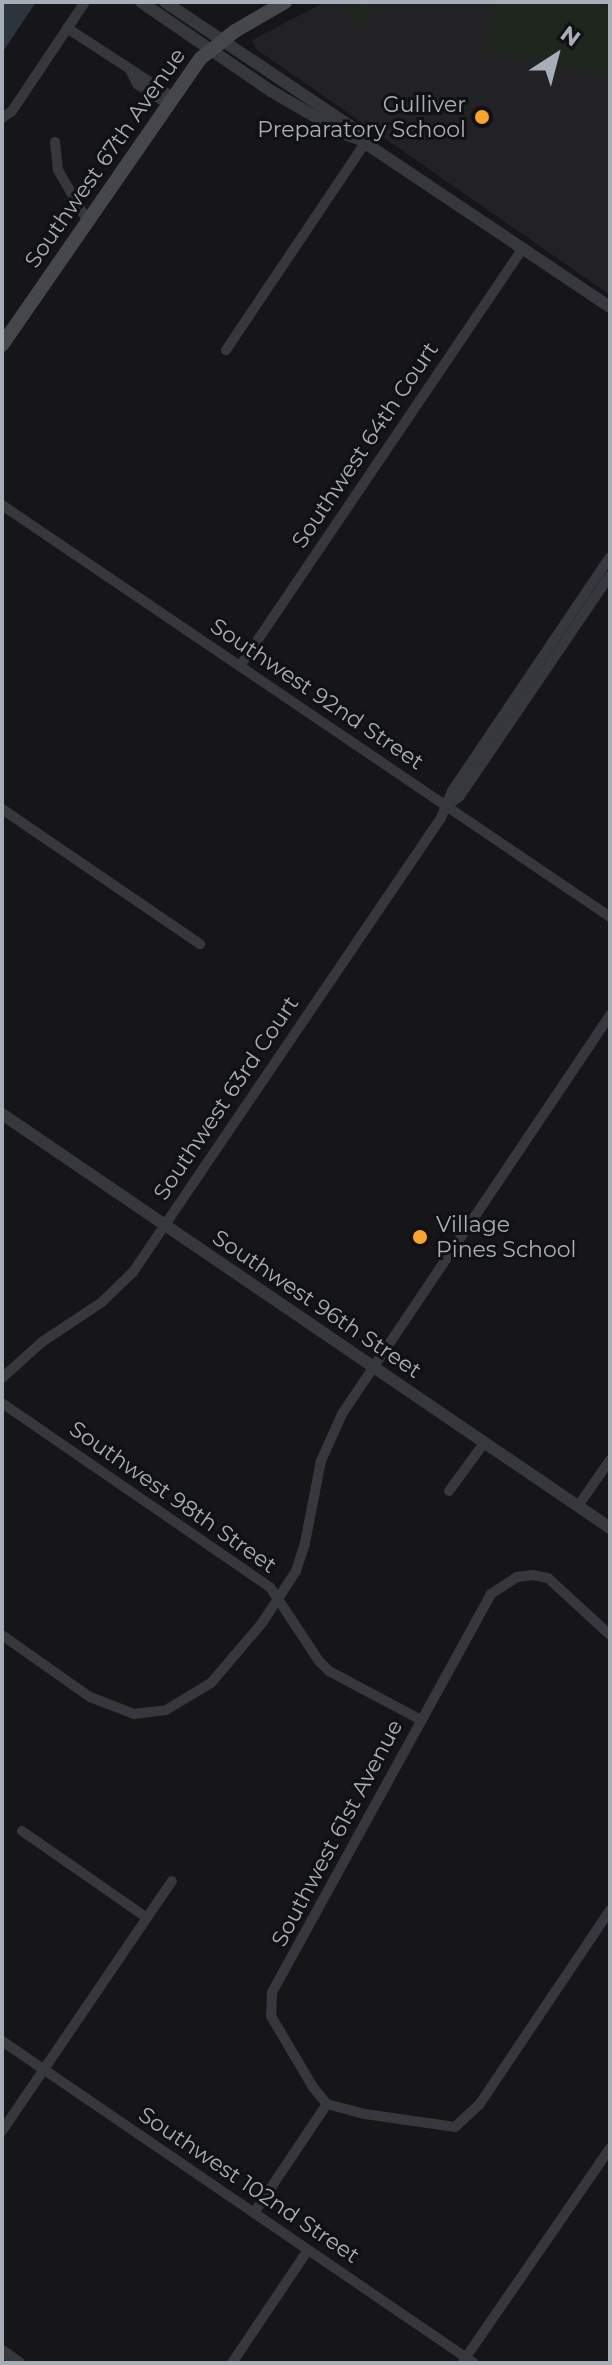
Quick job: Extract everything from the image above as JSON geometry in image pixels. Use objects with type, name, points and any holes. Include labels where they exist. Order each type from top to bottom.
[{"type":"main road","points":[[216,45],[285,2]]},
{"type":"main road","name":"Southwest 67th Avenue","points":[[2,345],[171,100],[216,45]]},
{"type":"street","points":[[4,118],[85,2]]},
{"type":"street","points":[[141,2],[216,45]]},
{"type":"street","points":[[165,2],[287,100],[362,141],[610,307]]},
{"type":"street","points":[[67,28],[130,70],[137,84],[171,100]]},
{"type":"street","points":[[226,350],[362,141]]},
{"type":"street","points":[[55,142],[58,170],[87,220]]},
{"type":"street","name":"Southwest 64th Court","points":[[240,666],[523,248]]},
{"type":"street","name":"Southwest 92nd Street","points":[[2,505],[610,917]]},
{"type":"street","name":"Southwest 63rd Court","points":[[561,639],[610,557]]},
{"type":"street","name":"Southwest 63rd Court","points":[[2,1378],[42,1342],[120,1287],[447,806],[452,791],[610,575]]},
{"type":"street","points":[[2,809],[200,944]]},
{"type":"street","points":[[2,1635],[90,1697],[134,1714],[166,1710],[205,1688],[280,1598],[296,1571],[324,1452],[342,1414],[610,1015]]},
{"type":"street","name":"Southwest 96th Street","points":[[2,1114],[610,1528]]},
{"type":"street","name":"Southwest 98th Street","points":[[2,1403],[260,1579],[280,1598],[324,1666],[421,1720]]},
{"type":"street","points":[[449,1491],[484,1443]]},
{"type":"street","points":[[578,1506],[610,1460]]},
{"type":"street","name":"Southwest 61st Avenue","points":[[327,2104],[313,2087],[274,2022],[270,2000],[482,1608],[496,1588],[510,1580],[526,1575],[548,1578],[610,1635]]},
{"type":"street","points":[[22,1831],[147,1918]]},
{"type":"street","points":[[2,2131],[172,1881]]},
{"type":"street","points":[[254,2213],[327,2104],[442,2128],[460,2125],[479,2105],[610,1910]]},
{"type":"street","name":"Southwest 102nd Street","points":[[2,2041],[467,2361]]},
{"type":"street","points":[[467,2361],[610,2148]]},
{"type":"street","points":[[232,2363],[308,2250]]},
{"type":"street","points":[[2,2351],[19,2363]]},
{"type":"shaded area","points":[[2,2],[36,2],[2,53]]},
{"type":"shaded area","name":"Gulliver Preparatory School","points":[[325,2],[610,2],[610,295],[256,49],[252,40]]},
{"type":"shaded area","points":[[368,2],[371,17],[362,30],[343,8]]},
{"type":"shaded area","points":[[493,2],[588,2],[610,6],[610,76],[484,51]]},
{"type":"place","name":"Gulliver Preparatory School","points":[[482,117]]},
{"type":"place","name":"Village Pines School","points":[[420,1237]]}]
